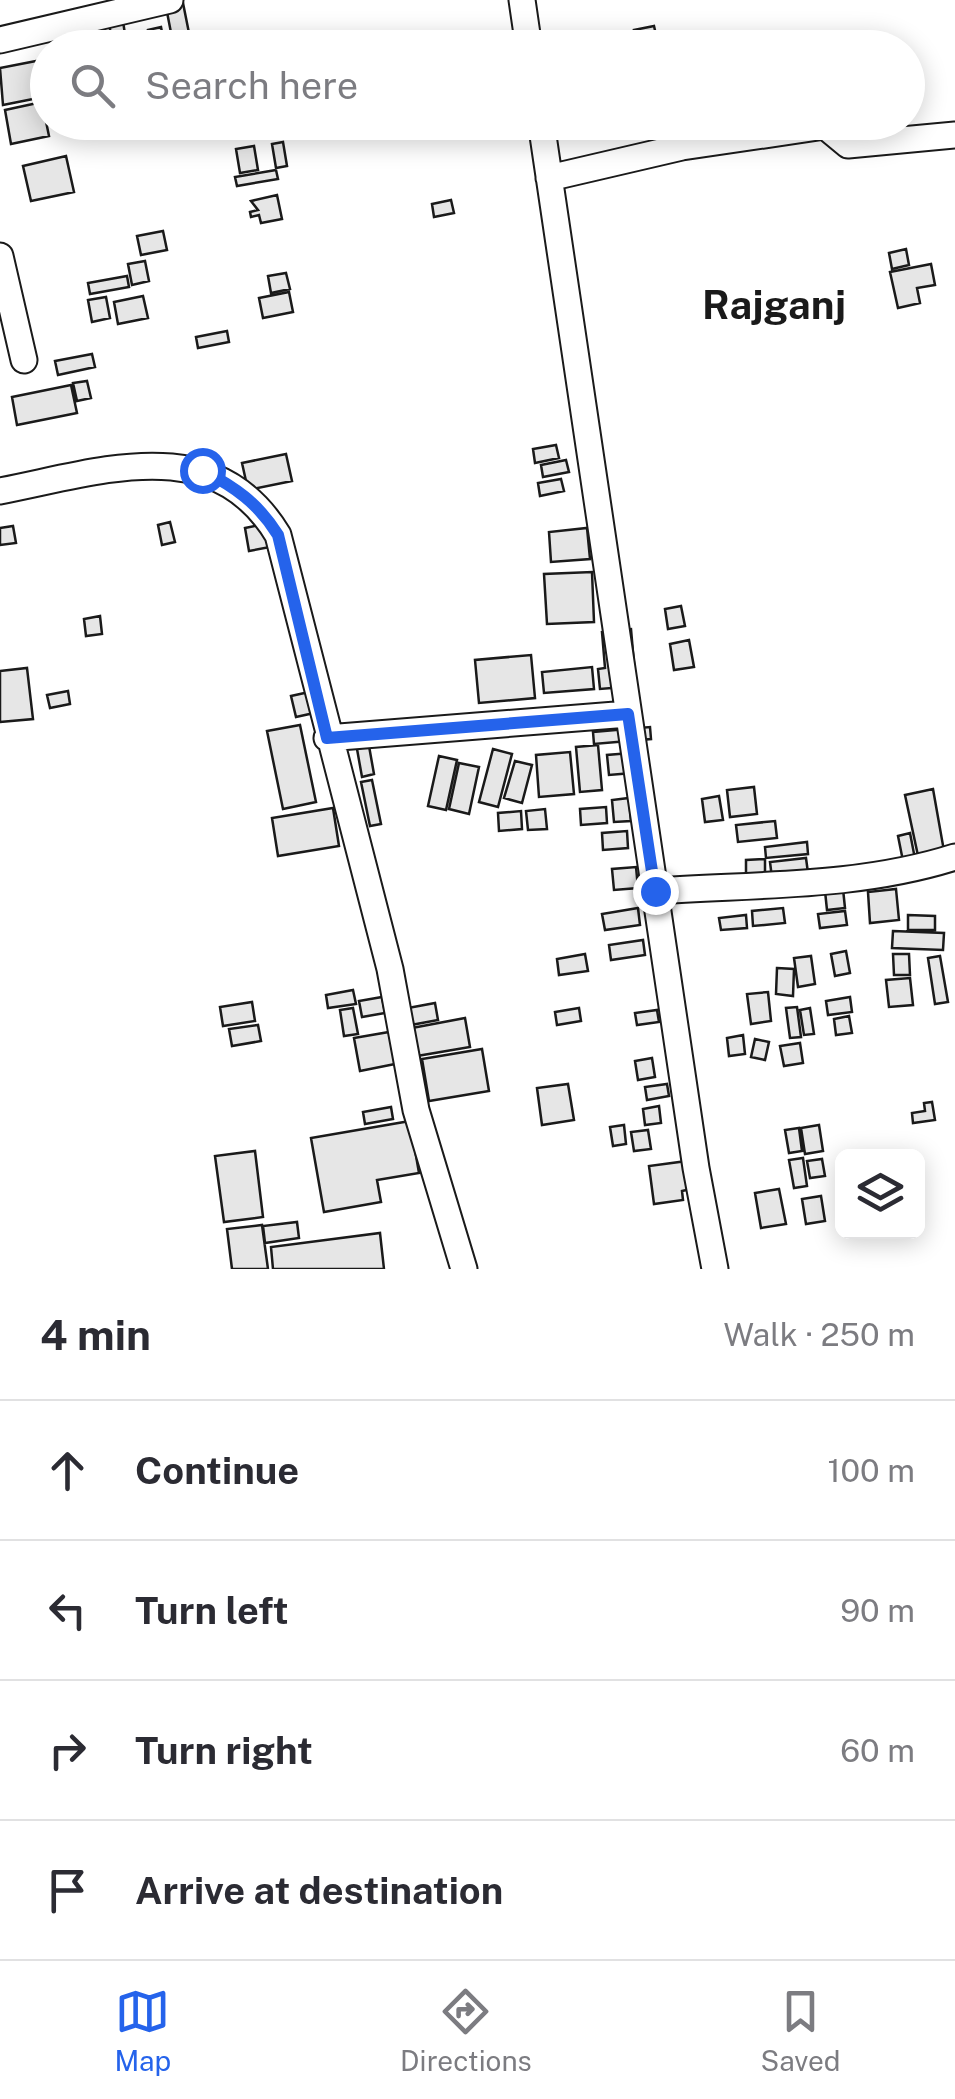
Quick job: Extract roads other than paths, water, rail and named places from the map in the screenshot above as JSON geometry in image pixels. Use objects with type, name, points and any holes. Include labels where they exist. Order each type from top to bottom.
[{"type":"street","points":[[522,0],[526,30]]},
{"type":"street","points":[[42,30],[164,1]]},
{"type":"street","points":[[0,40],[30,33]]},
{"type":"street","points":[[925,138],[955,135]]},
{"type":"street","points":[[543,140],[715,1269]]},
{"type":"street","points":[[549,178],[734,140]]},
{"type":"street","points":[[842,140],[848,145],[902,140]]},
{"type":"street","points":[[0,256],[24,360]]},
{"type":"street","points":[[0,491],[160,464],[202,470],[238,488],[264,513],[278,535],[327,738],[390,969],[416,1110],[464,1269]]},
{"type":"street","points":[[327,738],[628,714]]},
{"type":"street","points":[[655,891],[833,882],[915,870],[955,857]]},
{"type":"district","name":"Rajganj","points":[[774,304]]}]
